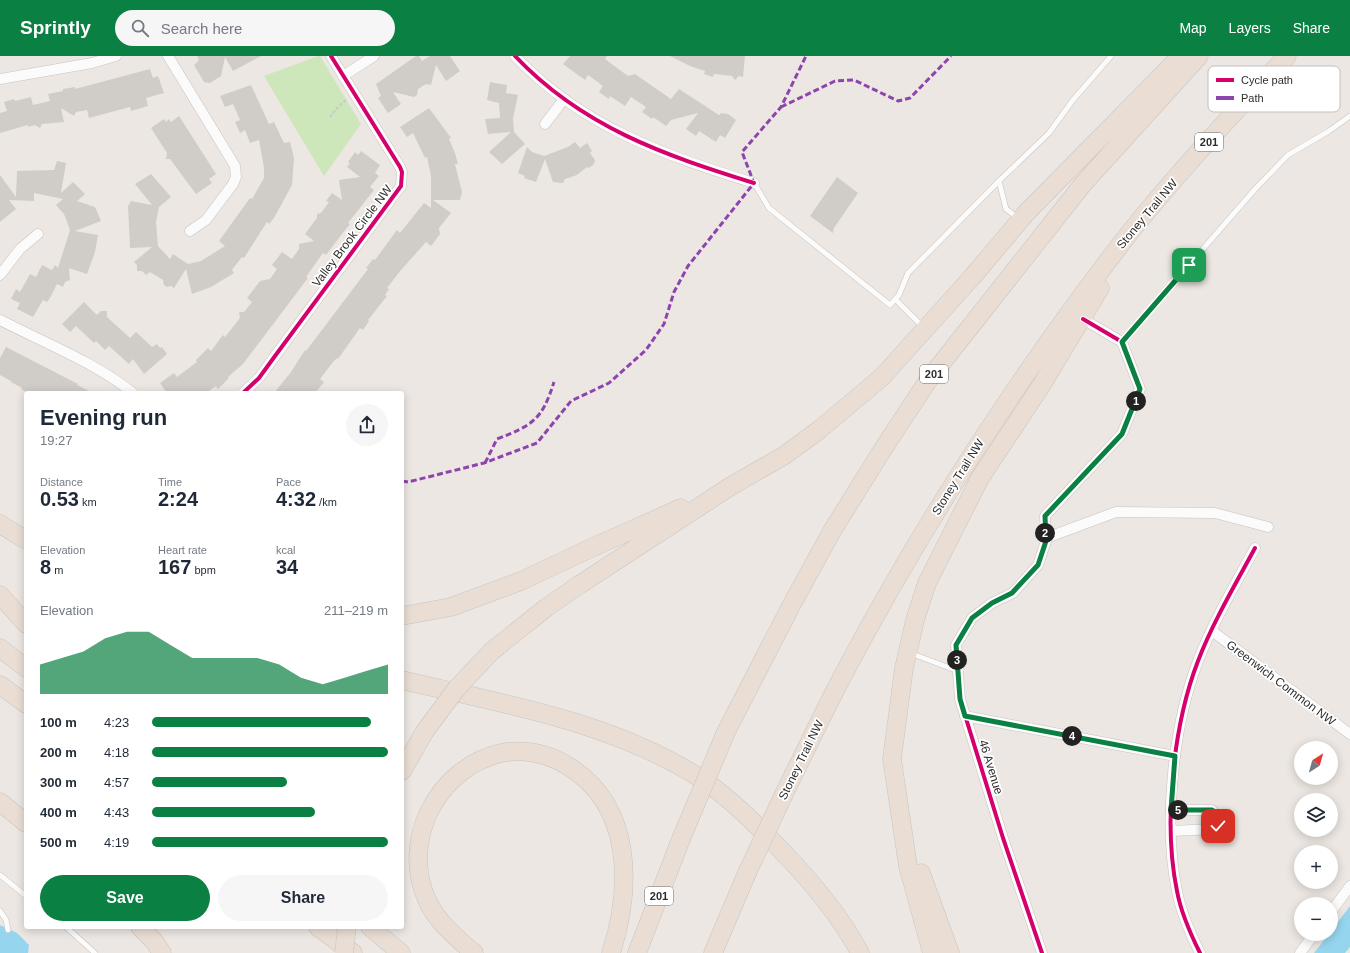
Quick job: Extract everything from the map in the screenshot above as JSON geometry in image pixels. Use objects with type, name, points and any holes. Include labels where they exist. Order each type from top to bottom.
[{"type":"highway","points":[[404,768],[425,731],[457,688],[492,652],[547,607],[731,486],[785,455],[819,430],[882,377],[926,330],[1021,220],[1181,56]]},
{"type":"highway","name":"201","points":[[637,953],[681,838],[726,732],[792,604],[832,531],[883,449],[929,379],[1083,184],[1199,56]]},
{"type":"highway","name":"Stoney Trail NW","points":[[1278,66],[1287,56]]},
{"type":"highway","name":"Stoney Trail NW","points":[[714,953],[747,873],[784,794],[846,671],[892,587],[949,491],[1020,381],[1132,230],[1235,112]]},
{"type":"highway","points":[[932,953],[908,866],[898,809],[892,760],[897,713],[908,652],[927,583],[980,478],[1041,386],[1083,318],[1132,230]]},
{"type":"highway","points":[[404,616],[451,607],[521,582],[589,549],[731,486]]},
{"type":"highway","points":[[0,520],[24,532]]},
{"type":"highway","points":[[0,524],[24,539]]},
{"type":"highway","points":[[0,595],[24,622]]},
{"type":"highway","points":[[0,648],[24,666]]},
{"type":"highway","points":[[404,680],[566,719],[643,747],[700,778],[752,820],[795,864],[828,904],[860,953]]},
{"type":"highway","points":[[0,684],[24,702]]},
{"type":"highway","points":[[474,953],[443,924],[428,902],[418,873],[419,837],[431,805],[450,783],[473,762],[502,752],[531,752],[554,757],[582,774],[599,792],[613,815],[620,840],[624,866],[623,896],[611,953]]},
{"type":"highway","points":[[0,802],[24,821]]},
{"type":"highway","points":[[898,809],[950,953]]},
{"type":"highway","points":[[133,929],[148,953]]},
{"type":"highway","points":[[142,929],[154,940],[162,953]]},
{"type":"highway","points":[[321,929],[353,953]]},
{"type":"highway","points":[[344,953],[347,929]]},
{"type":"highway","points":[[372,929],[401,953]]},
{"type":"street","points":[[0,78],[92,63],[116,56]]},
{"type":"street","points":[[168,56],[235,166],[236,177],[233,184],[206,220],[190,231]]},
{"type":"street","points":[[343,76],[374,56]]},
{"type":"street","points":[[515,56],[564,99],[602,124],[641,144],[698,165],[754,183]]},
{"type":"street","name":"Valley Brook Circle NW","points":[[245,391],[267,367],[401,186],[402,172],[400,167],[343,76],[335,57]]},
{"type":"street","points":[[544,124],[564,99]]},
{"type":"street","points":[[0,275],[20,249],[38,234]]},
{"type":"street","points":[[1083,318],[1122,342]]},
{"type":"street","points":[[0,320],[89,365],[114,379],[130,391]]},
{"type":"street","name":"46 Avenue","points":[[1042,953],[1003,838],[960,699],[956,645],[972,618],[992,603],[1012,593],[1038,565],[1046,538],[1045,516],[1122,434],[1140,389],[1122,342]]},
{"type":"street","points":[[1046,538],[1116,512],[1214,513],[1268,527]]},
{"type":"street","points":[[1200,953],[1188,928],[1177,891],[1171,831],[1171,810],[1178,727],[1198,661],[1228,596],[1255,548]]},
{"type":"street","name":"Greenwich Common NW","points":[[1212,632],[1350,734]]},
{"type":"street","points":[[965,716],[1175,756]]},
{"type":"street","points":[[1171,810],[1212,810],[1217,814],[1220,820],[1218,826],[1214,829],[1171,831]]},
{"type":"street","points":[[1338,902],[1350,886]]},
{"type":"street","points":[[1300,953],[1309,941]]},
{"type":"lane","points":[[754,183],[769,208],[890,305],[899,295],[908,273],[1049,133],[1073,100],[1111,56]]},
{"type":"lane","points":[[1122,342],[1256,188],[1288,155],[1329,131],[1350,116]]},
{"type":"lane","points":[[999,181],[1006,209],[1021,220]]},
{"type":"lane","points":[[895,299],[926,330]]},
{"type":"lane","points":[[908,652],[958,671]]},
{"type":"lane","points":[[0,875],[24,894]]},
{"type":"lane","points":[[0,911],[6,920],[8,930]]},
{"type":"lane","points":[[68,929],[95,953]]},
{"type":"path","points":[[330,117],[337,108],[347,100]]},
{"type":"green space","points":[[320,56],[361,124],[324,176],[264,76]]},
{"type":"water","points":[[1350,906],[1350,947],[1345,953],[1314,953],[1323,941],[1338,941],[1338,922]]},
{"type":"water","points":[[0,925],[17,933],[29,945],[28,953],[0,953]]},
{"type":"building","points":[[197,56],[261,56],[233,71],[225,57],[221,76],[210,83],[204,82],[194,65],[199,60]]},
{"type":"building","points":[[416,56],[419,56],[422,61],[430,56],[450,56],[460,71],[446,81],[436,65],[431,85],[426,84],[418,89],[417,95],[414,97],[393,92],[401,104],[388,113],[378,98],[381,96],[376,84]]},
{"type":"building","points":[[570,56],[607,56],[605,59],[628,76],[635,74],[671,99],[679,89],[719,115],[721,113],[728,114],[736,120],[725,138],[720,135],[716,142],[699,131],[696,136],[686,129],[698,113],[671,120],[666,126],[653,117],[652,119],[642,112],[646,107],[631,97],[625,106],[610,96],[609,99],[599,92],[603,86],[588,75],[585,80],[563,64]]},
{"type":"building","points":[[670,56],[745,56],[743,77],[739,76],[735,80],[732,76],[714,74],[713,77],[704,74],[705,71],[690,66]]},
{"type":"building","points":[[150,69],[153,78],[158,76],[164,93],[146,98],[148,106],[131,111],[130,107],[89,118],[87,110],[76,112],[74,116],[61,108],[64,122],[42,124],[40,128],[35,125],[28,127],[28,125],[0,133],[0,113],[7,111],[4,102],[31,97],[33,105],[50,101],[48,94],[63,91],[63,89],[75,87],[75,89]]},
{"type":"building","points":[[490,82],[507,85],[506,93],[518,95],[513,118],[514,132],[525,144],[502,164],[489,152],[511,132],[488,134],[485,119],[500,118],[499,103],[487,100]]},
{"type":"building","points":[[251,85],[269,124],[274,122],[284,143],[290,142],[294,158],[292,185],[274,218],[269,224],[267,222],[244,258],[242,257],[232,270],[234,273],[211,287],[192,294],[186,269],[174,288],[171,286],[167,287],[164,285],[163,280],[150,272],[146,275],[142,271],[137,271],[137,265],[134,262],[152,247],[130,248],[128,206],[131,201],[152,205],[135,184],[151,174],[171,197],[159,207],[156,222],[158,246],[170,259],[173,254],[188,264],[201,261],[225,246],[219,241],[250,198],[252,199],[264,178],[264,168],[259,140],[250,143],[245,130],[240,133],[235,122],[240,120],[233,104],[225,107],[220,96]]},
{"type":"building","points":[[429,108],[451,138],[449,139],[458,164],[455,164],[462,192],[460,200],[433,200],[451,213],[439,228],[440,234],[431,246],[426,242],[401,270],[387,288],[389,289],[385,295],[387,296],[368,320],[369,321],[363,330],[360,328],[338,359],[337,358],[333,362],[320,379],[324,382],[317,391],[276,391],[291,372],[305,350],[306,351],[368,269],[366,268],[373,259],[375,260],[397,230],[400,233],[424,203],[431,208],[431,176],[427,157],[425,158],[413,133],[407,137],[400,127]]},
{"type":"building","points":[[179,116],[216,174],[209,179],[212,183],[196,194],[170,159],[166,159],[167,153],[151,128],[164,119],[166,122],[169,119],[171,122]]},
{"type":"building","points":[[575,142],[580,148],[587,143],[592,151],[590,153],[595,160],[594,164],[589,168],[587,167],[577,175],[565,179],[563,183],[553,182],[545,159],[536,182],[524,178],[525,176],[518,173],[527,147],[532,152],[544,156],[568,147]]},
{"type":"building","points":[[361,151],[380,165],[375,173],[379,176],[370,187],[374,190],[348,223],[350,224],[326,255],[323,253],[306,277],[308,278],[243,364],[228,377],[229,378],[218,389],[216,386],[209,391],[166,391],[160,383],[174,373],[177,377],[197,362],[196,360],[208,348],[211,351],[223,335],[225,337],[240,318],[239,312],[244,312],[252,302],[247,298],[260,281],[270,279],[277,269],[272,265],[282,252],[292,259],[299,249],[299,244],[314,241],[305,234],[317,218],[317,214],[321,213],[329,202],[326,201],[332,193],[342,200],[339,180],[360,177],[347,167],[350,163],[348,162],[355,152],[358,155]]},
{"type":"building","points":[[57,161],[66,163],[61,193],[73,182],[85,194],[77,201],[95,207],[101,221],[75,231],[98,235],[95,252],[87,274],[69,268],[70,280],[65,282],[63,287],[57,284],[50,298],[47,302],[43,300],[33,317],[17,309],[20,303],[11,299],[16,289],[20,292],[30,274],[36,277],[42,265],[52,270],[55,265],[58,268],[70,230],[64,214],[56,205],[63,199],[34,193],[34,201],[9,200],[16,209],[0,222],[0,175],[16,197],[17,171],[54,170]]},
{"type":"building","points":[[837,177],[858,193],[834,228],[833,233],[810,216]]},
{"type":"building","points":[[84,302],[97,315],[101,311],[107,311],[107,317],[130,338],[136,332],[152,347],[157,344],[160,348],[162,347],[167,354],[144,374],[133,359],[129,364],[109,346],[105,350],[96,341],[94,343],[76,326],[70,332],[62,324]]},
{"type":"building","points":[[6,347],[89,391],[24,391],[0,375],[0,358]]},
{"type":"marked path","points":[[404,481],[408,482],[484,463],[537,443],[571,401],[609,383],[646,350],[664,324],[674,292],[688,266],[754,183],[742,152],[781,107],[806,56]]},
{"type":"marked path","points":[[781,107],[835,81],[854,80],[898,101],[910,98],[951,56]]},
{"type":"marked path","points":[[485,463],[497,439],[528,425],[540,413],[550,395],[554,382]]},
{"type":"cycle path","points":[[245,391],[259,378],[401,186],[402,172],[400,167],[331,56]]},
{"type":"cycle path","points":[[515,56],[541,81],[568,102],[596,120],[626,136],[688,161],[754,183]]},
{"type":"cycle path","points":[[1042,953],[1003,838],[960,699],[956,645],[972,618],[992,603],[1013,593],[1038,565],[1046,541],[1045,516],[1122,434],[1140,389],[1122,342],[1083,319]]},
{"type":"cycle path","points":[[1200,953],[1183,915],[1177,891],[1173,864],[1171,805],[1177,744],[1189,687],[1198,661],[1217,618],[1255,548]]},
{"type":"route","points":[[1189,265],[1122,342],[1140,389],[1122,434],[1045,516],[1046,541],[1038,565],[1012,593],[992,603],[972,618],[956,645],[960,699],[965,716],[1175,756],[1171,810],[1212,810],[1217,814],[1220,820],[1218,826]]}]
